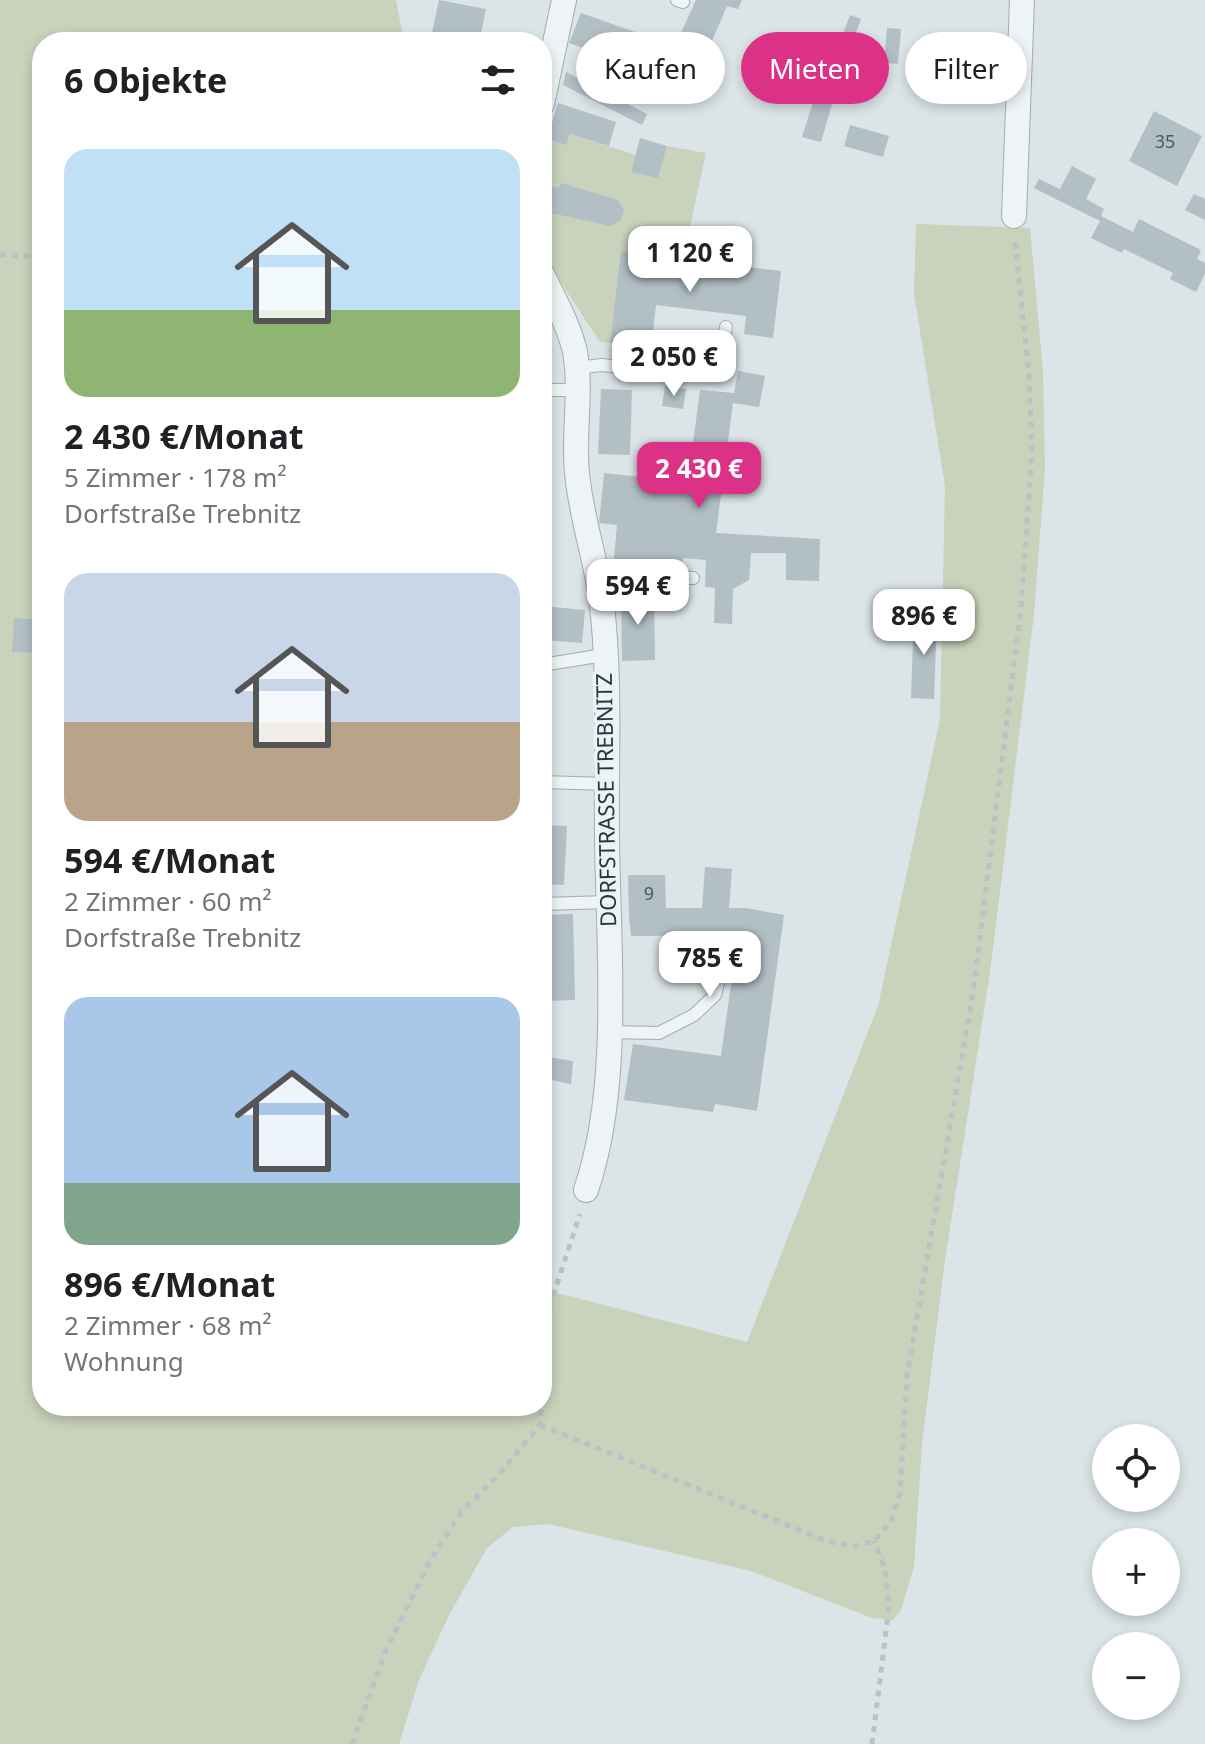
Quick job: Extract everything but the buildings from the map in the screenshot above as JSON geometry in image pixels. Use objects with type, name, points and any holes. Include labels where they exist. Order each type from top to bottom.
[{"type":"street","points":[[552,57],[564,0]]},
{"type":"street","points":[[1014,216],[1022,0]]},
{"type":"street","name":"DORFSTRASSE TREBNITZ","points":[[552,297],[575,352],[576,472],[601,599],[604,655],[609,1032],[599,1153],[586,1190]]},
{"type":"lane","points":[[552,387],[576,379],[602,365],[657,371],[703,368],[721,353],[726,327]]},
{"type":"lane","points":[[597,579],[623,575],[693,578]]},
{"type":"lane","points":[[552,663],[604,655]]},
{"type":"lane","points":[[552,782],[607,784]]},
{"type":"lane","points":[[552,904],[608,902]]},
{"type":"lane","points":[[609,1032],[659,1033],[694,1015],[715,995],[721,970]]},
{"type":"path","points":[[540,1425],[829,1542],[854,1546],[874,1541],[891,1521],[900,1493],[907,1375],[973,993],[1021,610],[1032,452],[1029,375],[1017,275],[1014,216]]},
{"type":"path","points":[[0,255],[32,257]]},
{"type":"path","points":[[552,1298],[586,1190]]},
{"type":"path","points":[[352,1744],[386,1650],[431,1559],[461,1513],[540,1425],[540,1416]]},
{"type":"path","points":[[872,1744],[889,1607],[885,1568],[874,1541]]},
{"type":"green space","points":[[0,0],[396,0],[402,32],[32,32],[32,1416],[552,1416],[552,1292],[747,1342],[878,1006],[940,719],[945,486],[914,294],[916,224],[1030,228],[1043,371],[1045,468],[1034,614],[990,972],[945,1260],[922,1442],[914,1567],[901,1610],[893,1620],[872,1618],[751,1571],[548,1524],[513,1527],[487,1548],[449,1615],[419,1680],[399,1744],[0,1744]]},
{"type":"green space","points":[[570,134],[636,155],[631,171],[658,178],[667,146],[706,153],[683,259],[621,252],[610,343],[600,342],[552,269],[552,141],[566,145]]}]
